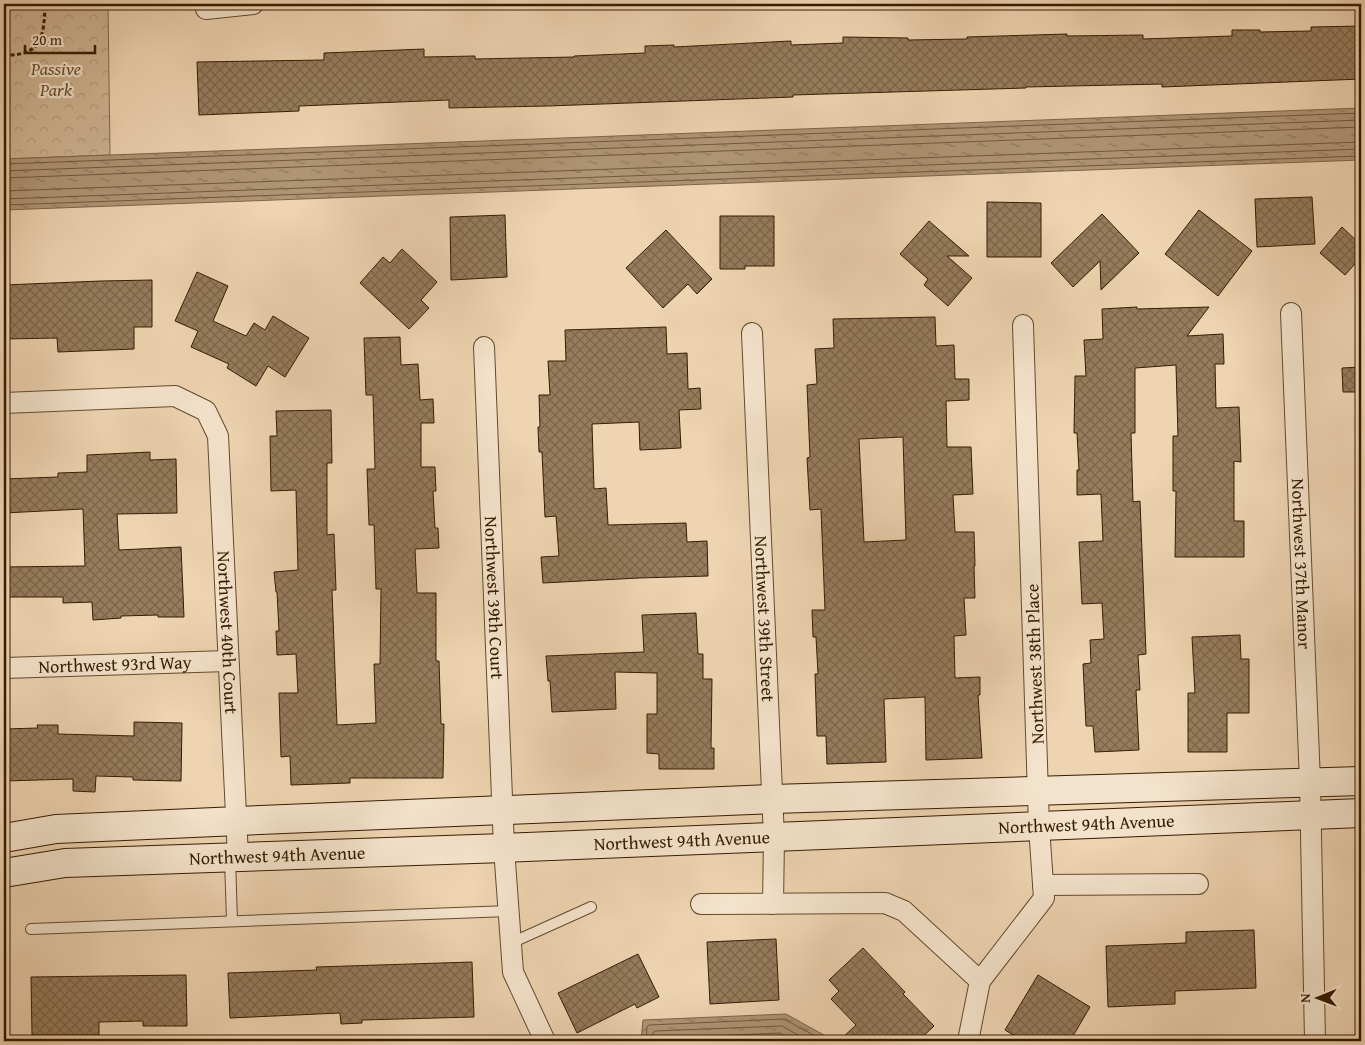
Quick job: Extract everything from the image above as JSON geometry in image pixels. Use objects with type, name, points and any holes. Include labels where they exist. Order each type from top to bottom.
[{"type":"street","points":[[206,9],[253,4]]},
{"type":"street","name":"Northwest 37th Manor","points":[[1291,313],[1310,782],[1315,1041]]},
{"type":"street","name":"Northwest 38th Place","points":[[968,1041],[980,981],[1044,898],[1039,827],[1023,325]]},
{"type":"street","name":"Northwest 39th Street","points":[[752,333],[773,799],[773,904]]},
{"type":"street","name":"Northwest 39th Court","points":[[484,347],[504,848]]},
{"type":"street","name":"Northwest 40th Court","points":[[4,402],[175,396],[206,410],[218,436],[228,661],[238,821],[234,857]]},
{"type":"street","name":"Northwest 93rd Way","points":[[4,668],[228,661]]},
{"type":"street","name":"Northwest 94th Avenue","points":[[4,838],[56,829],[238,821],[773,799],[1361,780]]},
{"type":"street","name":"Northwest 94th Avenue","points":[[4,873],[65,863],[774,838],[1361,814]]},
{"type":"street","points":[[504,848],[513,972],[545,1041]]},
{"type":"street","points":[[1043,885],[1198,884]]},
{"type":"street","points":[[701,904],[885,903],[904,911],[980,981]]},
{"type":"lane","points":[[232,922],[234,857]]},
{"type":"lane","points":[[511,943],[591,907]]},
{"type":"lane","points":[[31,929],[509,911]]},
{"type":"path","points":[[4,55],[24,54],[31,51],[37,45],[45,21],[45,4]]},
{"type":"green space","name":"Passive Park","points":[[4,4],[108,4],[110,155],[4,159]]},
{"type":"water","points":[[1361,108],[1361,160],[4,210],[4,159]]},
{"type":"water","points":[[786,1014],[831,1039],[830,1041],[641,1041],[643,1020]]},
{"type":"building","points":[[1361,26],[1361,79],[1162,87],[1162,84],[1026,87],[548,106],[449,108],[449,100],[299,106],[299,111],[199,115],[197,62],[324,60],[324,53],[424,49],[424,57],[475,56],[475,59],[574,57],[645,53],[645,46],[674,45],[674,47],[791,41],[791,45],[843,43],[843,37],[908,38],[908,40],[1067,34],[1067,36],[1143,35],[1143,39],[1232,36],[1232,30],[1260,30],[1260,32],[1311,31],[1311,27]]},
{"type":"building","points":[[1312,197],[1315,244],[1257,247],[1255,199]]},
{"type":"building","points":[[987,202],[1041,203],[1041,257],[987,257]]},
{"type":"building","points":[[1199,210],[1252,251],[1218,296],[1165,254]]},
{"type":"building","points":[[1102,214],[1139,253],[1101,290],[1100,261],[1073,287],[1051,263]]},
{"type":"building","points":[[505,215],[507,277],[451,280],[450,217]]},
{"type":"building","points":[[720,216],[774,216],[774,266],[745,266],[745,269],[720,269]]},
{"type":"building","points":[[929,221],[969,256],[947,256],[972,278],[948,306],[924,285],[928,279],[900,254]]},
{"type":"building","points":[[1342,227],[1361,245],[1361,257],[1345,275],[1320,253]]},
{"type":"building","points":[[666,230],[712,279],[697,294],[688,284],[663,308],[626,268]]},
{"type":"building","points":[[402,249],[437,282],[421,300],[429,308],[409,329],[360,283],[383,257],[390,263]]},
{"type":"building","points":[[197,272],[228,286],[213,321],[246,336],[254,323],[265,330],[273,316],[309,338],[285,377],[268,366],[256,386],[227,368],[229,364],[191,347],[198,331],[175,321]]},
{"type":"building","points":[[152,280],[152,327],[134,327],[134,349],[58,352],[57,338],[4,339],[4,285]]},
{"type":"building","points":[[1137,307],[1137,309],[1209,307],[1187,336],[1223,334],[1224,364],[1215,364],[1216,408],[1239,407],[1241,462],[1234,461],[1234,521],[1244,521],[1244,557],[1175,557],[1176,491],[1173,491],[1173,436],[1178,436],[1176,365],[1135,368],[1135,433],[1131,433],[1133,502],[1140,501],[1146,654],[1138,655],[1140,690],[1136,690],[1139,750],[1095,752],[1093,726],[1086,726],[1083,664],[1091,663],[1090,640],[1104,639],[1102,603],[1082,604],[1079,542],[1103,541],[1101,494],[1077,495],[1077,470],[1079,470],[1077,433],[1074,433],[1075,376],[1086,376],[1084,340],[1103,339],[1102,309]]},
{"type":"building","points":[[935,317],[936,346],[954,345],[955,379],[969,379],[969,400],[946,401],[947,447],[971,447],[973,494],[953,495],[955,532],[974,532],[975,566],[975,598],[964,598],[966,635],[954,636],[955,678],[980,677],[980,695],[978,695],[982,758],[926,760],[925,697],[884,699],[886,762],[827,764],[826,736],[817,736],[815,674],[818,674],[816,637],[813,637],[812,610],[825,610],[821,509],[810,510],[807,458],[810,457],[807,385],[817,384],[815,349],[834,348],[833,319]],"holes":[[[903,437],[906,540],[864,542],[859,439]]]},
{"type":"building","points":[[666,327],[667,354],[687,353],[688,389],[700,388],[701,409],[679,410],[681,448],[640,450],[639,422],[592,424],[594,489],[606,488],[608,525],[686,523],[687,542],[707,541],[708,576],[543,583],[541,557],[559,556],[556,516],[545,517],[542,452],[539,452],[539,395],[550,395],[548,361],[566,361],[565,330]]},
{"type":"building","points":[[400,337],[401,365],[418,364],[420,400],[433,399],[434,423],[421,423],[421,467],[435,467],[436,491],[433,491],[435,528],[438,528],[439,548],[415,549],[417,593],[436,593],[436,661],[439,661],[441,724],[444,724],[443,778],[350,778],[350,783],[291,785],[290,756],[281,757],[279,693],[298,693],[296,654],[277,655],[276,631],[279,631],[274,572],[298,570],[296,490],[271,491],[270,436],[277,436],[276,411],[331,410],[332,463],[327,463],[327,535],[334,534],[336,590],[332,590],[337,725],[376,723],[374,664],[380,664],[381,589],[376,589],[374,525],[369,525],[367,469],[375,469],[373,395],[366,395],[364,338]]},
{"type":"building","points":[[1361,367],[1361,392],[1343,392],[1342,368]]},
{"type":"building","points":[[150,452],[150,460],[176,459],[177,513],[117,514],[119,550],[181,547],[184,617],[158,617],[158,615],[121,616],[121,618],[93,620],[92,602],[63,603],[63,597],[4,597],[4,567],[85,566],[83,509],[4,513],[4,479],[58,477],[58,473],[87,472],[87,455]]},
{"type":"building","points":[[696,613],[698,654],[703,654],[703,679],[712,679],[711,748],[714,748],[714,769],[659,769],[659,754],[647,753],[647,714],[657,714],[657,673],[615,672],[616,709],[552,712],[546,656],[644,652],[642,615]]},
{"type":"building","points":[[1240,635],[1241,659],[1249,659],[1249,713],[1227,713],[1227,752],[1188,752],[1188,693],[1195,693],[1192,637]]},
{"type":"building","points":[[134,722],[182,723],[181,781],[133,780],[133,777],[96,776],[95,792],[73,791],[73,779],[4,781],[4,729],[38,728],[37,725],[58,725],[58,734],[134,736]]},
{"type":"building","points":[[1254,930],[1256,988],[1175,991],[1175,1004],[1108,1007],[1106,946],[1186,943],[1186,932]]},
{"type":"building","points":[[776,939],[779,1000],[710,1004],[707,942]]},
{"type":"building","points":[[863,948],[934,1026],[918,1041],[839,1041],[856,1025],[831,999],[839,991],[829,980]]},
{"type":"building","points":[[638,954],[659,997],[637,1008],[635,1004],[577,1033],[558,993]]},
{"type":"building","points":[[472,962],[474,1017],[362,1020],[362,1023],[341,1024],[340,1013],[230,1018],[228,973],[317,970],[316,967]]},
{"type":"building","points":[[186,975],[187,1026],[143,1026],[143,1021],[99,1022],[99,1035],[32,1035],[31,977]]},
{"type":"building","points":[[1038,975],[1090,1007],[1070,1041],[1023,1041],[1005,1030]]}]
